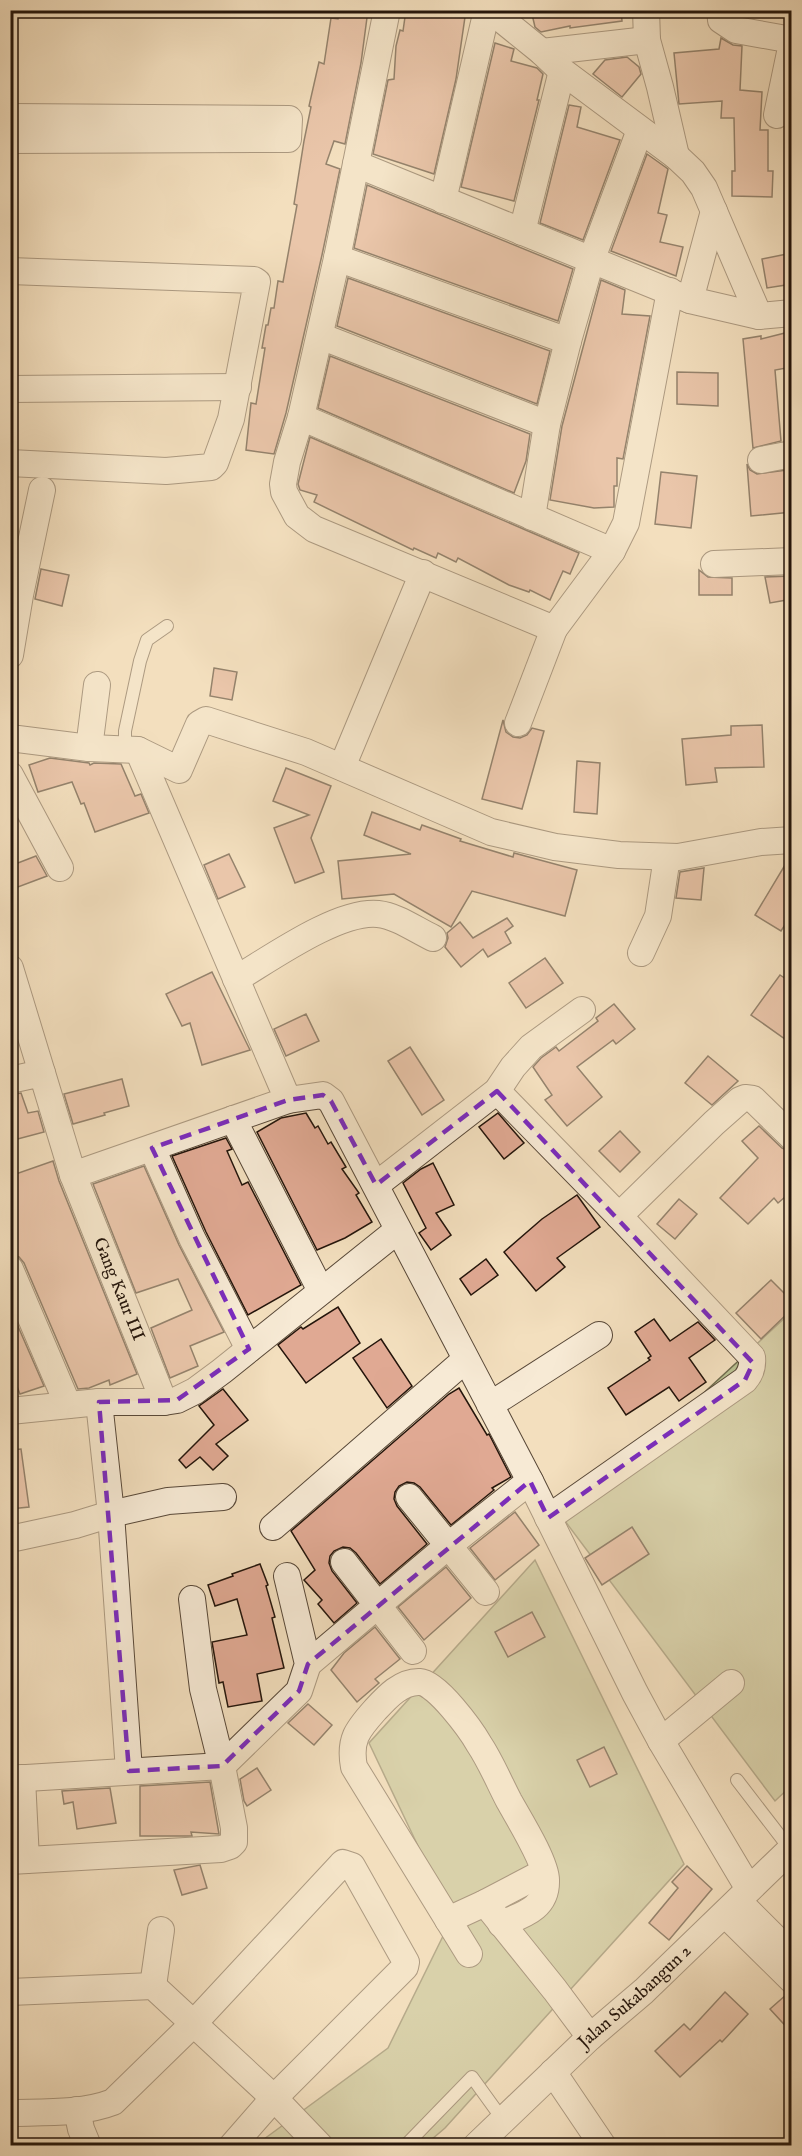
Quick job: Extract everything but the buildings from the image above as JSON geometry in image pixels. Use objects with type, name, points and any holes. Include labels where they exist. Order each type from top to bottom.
[{"type":"street","points":[[387,10],[320,336],[301,417],[287,462],[284,492],[297,516],[314,529],[554,628]]},
{"type":"street","points":[[443,200],[489,10],[562,71],[676,156],[693,172],[704,188],[759,316]]},
{"type":"street","points":[[646,10],[647,40],[676,156]]},
{"type":"street","points":[[720,10],[719,15],[722,20],[731,28],[792,41],[777,115]]},
{"type":"street","points":[[542,52],[647,40]]},
{"type":"street","points":[[522,232],[562,71]]},
{"type":"street","points":[[10,117],[289,119],[288,139],[10,140]]},
{"type":"street","points":[[532,517],[547,424],[568,341],[591,261],[640,130]]},
{"type":"street","points":[[356,164],[680,296],[759,316],[792,313]]},
{"type":"street","points":[[518,723],[554,628],[612,551],[626,523],[680,296],[714,211]]},
{"type":"street","points":[[337,258],[568,341]]},
{"type":"street","points":[[10,271],[257,282],[231,419],[215,463],[211,467],[166,471],[10,463]]},
{"type":"street","points":[[320,336],[547,424]]},
{"type":"street","points":[[10,389],[238,387]]},
{"type":"street","points":[[301,417],[612,551]]},
{"type":"street","points":[[761,459],[792,454]]},
{"type":"street","points":[[10,656],[42,490]]},
{"type":"street","points":[[714,564],[763,564],[792,561]]},
{"type":"street","points":[[342,766],[423,573]]},
{"type":"street","points":[[89,748],[97,686]]},
{"type":"street","points":[[10,738],[89,748],[132,750],[180,769],[199,724],[206,720],[342,766],[491,832],[555,847],[619,855],[678,857],[761,842],[792,840]]},
{"type":"street","points":[[132,750],[288,1100]]},
{"type":"street","points":[[10,775],[60,868]]},
{"type":"street","points":[[641,953],[658,916],[667,857]]},
{"type":"street","points":[[236,979],[321,929],[343,919],[366,914],[380,914],[392,918],[433,938]]},
{"type":"street","name":"Gang Kaur III","points":[[11,972],[73,1175],[164,1402]]},
{"type":"street","points":[[376,1185],[497,1091],[513,1066],[531,1047],[582,1010]]},
{"type":"street","points":[[10,1080],[42,1073]]},
{"type":"street","points":[[497,1091],[752,1357],[751,1371],[745,1380],[548,1518]]},
{"type":"street","points":[[73,1175],[288,1100],[323,1095],[329,1098],[465,1360],[531,1481],[661,1741],[737,1901],[792,1980]]},
{"type":"street","points":[[619,1216],[740,1100],[753,1099],[792,1137]]},
{"type":"street","points":[[233,1119],[321,1291]]},
{"type":"street","points":[[152,1148],[192,1238],[249,1349]]},
{"type":"street","points":[[10,1411],[99,1402],[177,1400],[195,1391],[398,1230]]},
{"type":"street","points":[[10,1269],[68,1405]]},
{"type":"street","points":[[490,1405],[599,1335]]},
{"type":"street","points":[[273,1527],[465,1360]]},
{"type":"street","points":[[99,1402],[111,1514],[129,1771]]},
{"type":"street","points":[[308,1664],[449,1545],[531,1481]]},
{"type":"street","points":[[10,1539],[168,1501],[223,1497]]},
{"type":"street","points":[[409,1497],[486,1592]]},
{"type":"street","points":[[344,1562],[413,1651]]},
{"type":"street","points":[[192,1599],[203,1689],[222,1766],[234,1828],[234,1842],[221,1849],[18,1861],[16,1779],[222,1766],[299,1691],[308,1664],[287,1576]]},
{"type":"street","points":[[469,1954],[354,1767],[352,1742],[361,1726],[386,1697],[405,1685],[420,1682],[430,1686],[449,1705],[479,1743],[538,1855],[546,1879],[543,1897],[533,1911],[501,1924]]},
{"type":"street","points":[[661,1741],[731,1683]]},
{"type":"street","name":"Jalan Sukabangun 2","points":[[481,2144],[553,2072],[590,2037],[645,1991],[791,1849]]},
{"type":"street","points":[[10,2113],[77,2110],[101,2107],[113,2102],[194,2023],[341,1865],[352,1866],[406,1962],[405,1965],[274,2098],[232,2145]]},
{"type":"street","points":[[448,1920],[544,1872]]},
{"type":"street","points":[[737,1901],[792,1954]]},
{"type":"street","points":[[485,1903],[590,2037]]},
{"type":"street","points":[[153,1986],[161,1930]]},
{"type":"street","points":[[10,1992],[153,1986],[274,2098],[320,2145]]},
{"type":"street","points":[[553,2072],[603,2145]]},
{"type":"street","points":[[77,2110],[81,2129],[88,2145]]},
{"type":"lane","points":[[132,750],[125,731],[140,661],[147,640],[167,626]]},
{"type":"lane","points":[[737,1780],[791,1849]]},
{"type":"lane","points":[[405,2145],[471,2077],[503,2120]]},
{"type":"highlighted area","points":[[497,1091],[753,1363],[745,1380],[548,1518],[530,1481],[308,1664],[299,1691],[222,1766],[129,1771],[99,1402],[177,1400],[249,1349],[152,1148],[288,1100],[323,1095],[331,1101],[376,1185]]},
{"type":"green space","points":[[788,1315],[792,1319],[792,1785],[775,1801],[565,1521]]},
{"type":"green space","points":[[535,1560],[684,1864],[445,2128],[425,2145],[264,2146],[260,2142],[388,2048],[446,1930],[418,1846],[369,1743]]}]
